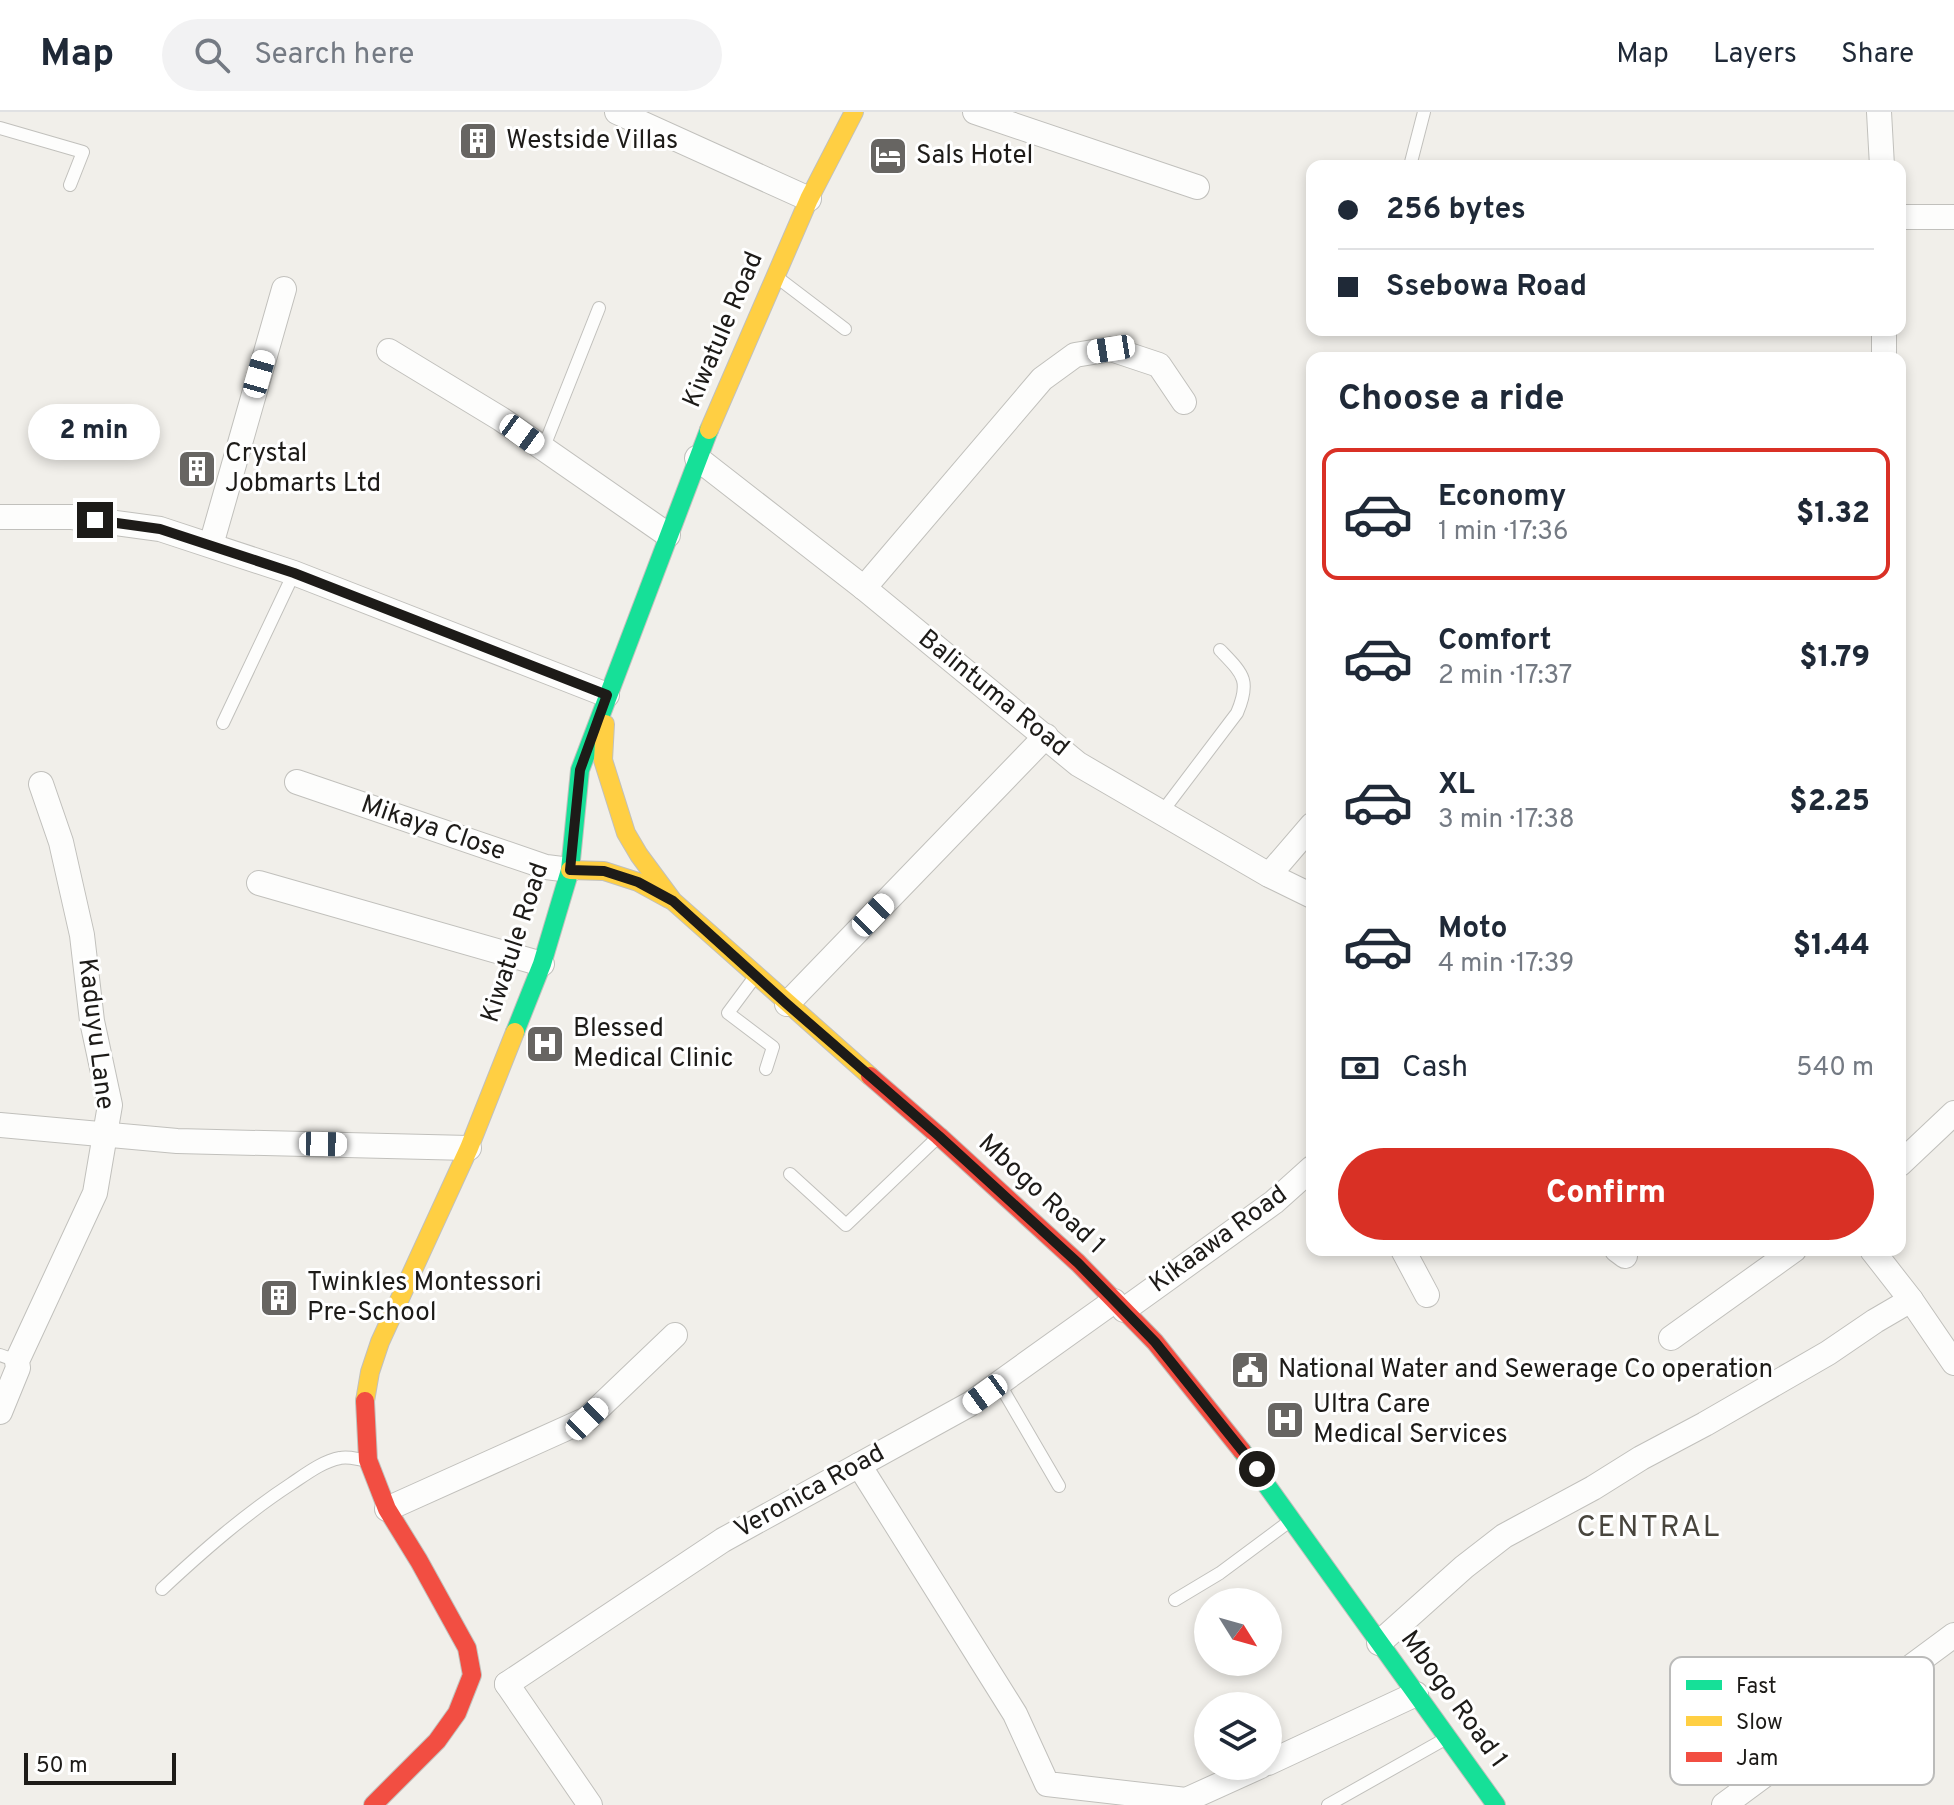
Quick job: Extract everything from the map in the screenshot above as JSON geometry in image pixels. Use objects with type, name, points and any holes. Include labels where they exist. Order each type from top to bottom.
[{"type":"main road","name":"Kiwatule Road","points":[[472,1675],[467,1648],[387,1509],[368,1460],[364,1407],[370,1372],[380,1342],[469,1148],[542,964],[570,870],[580,770],[697,458],[809,199],[854,112]]},
{"type":"main road","name":"Mbogo Road 1","points":[[607,695],[603,760],[626,833],[673,901],[1078,1263],[1155,1342],[1257,1469],[1496,1805]]},
{"type":"main road","name":"Mbogo Road 1","points":[[570,870],[604,871],[638,882],[673,901]]},
{"type":"main road","points":[[373,1805],[437,1741],[457,1713],[472,1675]]},
{"type":"street","points":[[617,112],[809,199]]},
{"type":"street","points":[[975,112],[1197,187]]},
{"type":"street","points":[[1879,112],[1882,160]]},
{"type":"street","points":[[1906,217],[1954,217]]},
{"type":"street","points":[[211,545],[284,289]]},
{"type":"street","points":[[864,588],[1042,379],[1075,355],[1111,349],[1159,365],[1184,402]]},
{"type":"street","points":[[389,351],[501,419],[668,535]]},
{"type":"street","name":"Balintuma Road","points":[[697,458],[864,588],[1078,764],[1269,875],[1306,893]]},
{"type":"street","points":[[0,517],[72,517],[160,529],[294,573],[607,695]]},
{"type":"street","points":[[787,1004],[1046,736]]},
{"type":"street","name":"Mikaya Close","points":[[297,782],[546,867],[570,870]]},
{"type":"street","name":"Kaduyu Lane","points":[[0,1412],[18,1368],[8,1358],[95,1193],[110,1105],[92,1021],[82,935],[61,842],[41,784]]},
{"type":"street","points":[[1269,875],[1306,832]]},
{"type":"street","points":[[259,883],[542,964]]},
{"type":"street","points":[[1906,1158],[1954,1113]]},
{"type":"street","points":[[0,1125],[177,1141],[469,1148]]},
{"type":"street","name":"Kikaawa Road","points":[[1119,1305],[1274,1202],[1306,1173]]},
{"type":"street","points":[[1406,1256],[1427,1295]]},
{"type":"street","points":[[1671,1338],[1786,1256]]},
{"type":"street","points":[[1877,1256],[1954,1363]]},
{"type":"street","points":[[1379,1643],[1464,1567],[1504,1536],[1828,1353],[1911,1300]]},
{"type":"street","name":"Veronica Road","points":[[507,1684],[723,1540],[970,1404],[1119,1305]]},
{"type":"street","points":[[387,1509],[587,1419],[675,1335]]},
{"type":"street","points":[[859,1465],[1015,1714],[1050,1794],[1186,1800],[1230,1780]]},
{"type":"street","points":[[1924,1657],[1954,1635]]},
{"type":"street","points":[[472,1675],[507,1684],[590,1805]]},
{"type":"street","points":[[1282,1756],[1416,1694]]},
{"type":"street","points":[[1724,1805],[1751,1785]]},
{"type":"lane","points":[[1412,160],[1424,112]]},
{"type":"lane","points":[[0,128],[83,152],[70,185]]},
{"type":"lane","points":[[775,276],[845,329]]},
{"type":"lane","points":[[543,449],[599,308]]},
{"type":"lane","points":[[223,723],[294,573]]},
{"type":"lane","points":[[1162,812],[1237,713],[1244,698],[1244,680],[1220,650]]},
{"type":"lane","points":[[756,976],[728,1013],[773,1047],[766,1069]]},
{"type":"lane","points":[[790,1174],[846,1225],[939,1136]]},
{"type":"lane","points":[[999,1383],[1059,1486]]},
{"type":"lane","points":[[162,1589],[203,1551],[306,1474],[344,1457],[368,1460]]},
{"type":"lane","points":[[1175,1600],[1220,1573],[1292,1520]]},
{"type":"lane","points":[[1328,1805],[1448,1738]]},
{"type":"traffic: fast","points":[[515,1032],[542,964],[570,870],[580,770],[709,430]]},
{"type":"traffic: fast","points":[[1242,1451],[1496,1805]]},
{"type":"traffic: slow","points":[[709,430],[809,199],[854,112]]},
{"type":"traffic: slow","points":[[605,724],[603,760],[626,833],[673,901],[870,1076]]},
{"type":"traffic: slow","points":[[570,870],[604,871],[638,882],[669,899]]},
{"type":"traffic: slow","points":[[365,1401],[380,1342],[469,1148],[515,1032]]},
{"type":"traffic: jam","points":[[870,1076],[1078,1263],[1155,1342],[1242,1451]]},
{"type":"traffic: jam","points":[[365,1401],[368,1460],[387,1509],[467,1648],[472,1675],[457,1713],[437,1741],[373,1805]]},
{"type":"place","name":"Westside Villas","points":[[478,141]]},
{"type":"place","name":"Sals Hotel","points":[[888,156]]},
{"type":"place","name":"Crystal Jobmarts Ltd","points":[[197,469]]},
{"type":"place","name":"Blessed Medical Clinic","points":[[545,1044]]},
{"type":"place","name":"Twinkles Montessori Pre-School","points":[[279,1298]]},
{"type":"place","name":"National Water and Sewerage Co operation","points":[[1250,1370]]},
{"type":"place","name":"Ultra Care Medical Services","points":[[1285,1420]]},
{"type":"district","name":"CENTRAL","points":[[1649,1528]]},
{"type":"route","points":[[95,520],[160,529],[294,573],[607,695],[580,770],[570,870],[604,871],[638,882],[673,901],[1078,1263],[1155,1342],[1257,1469]]}]
